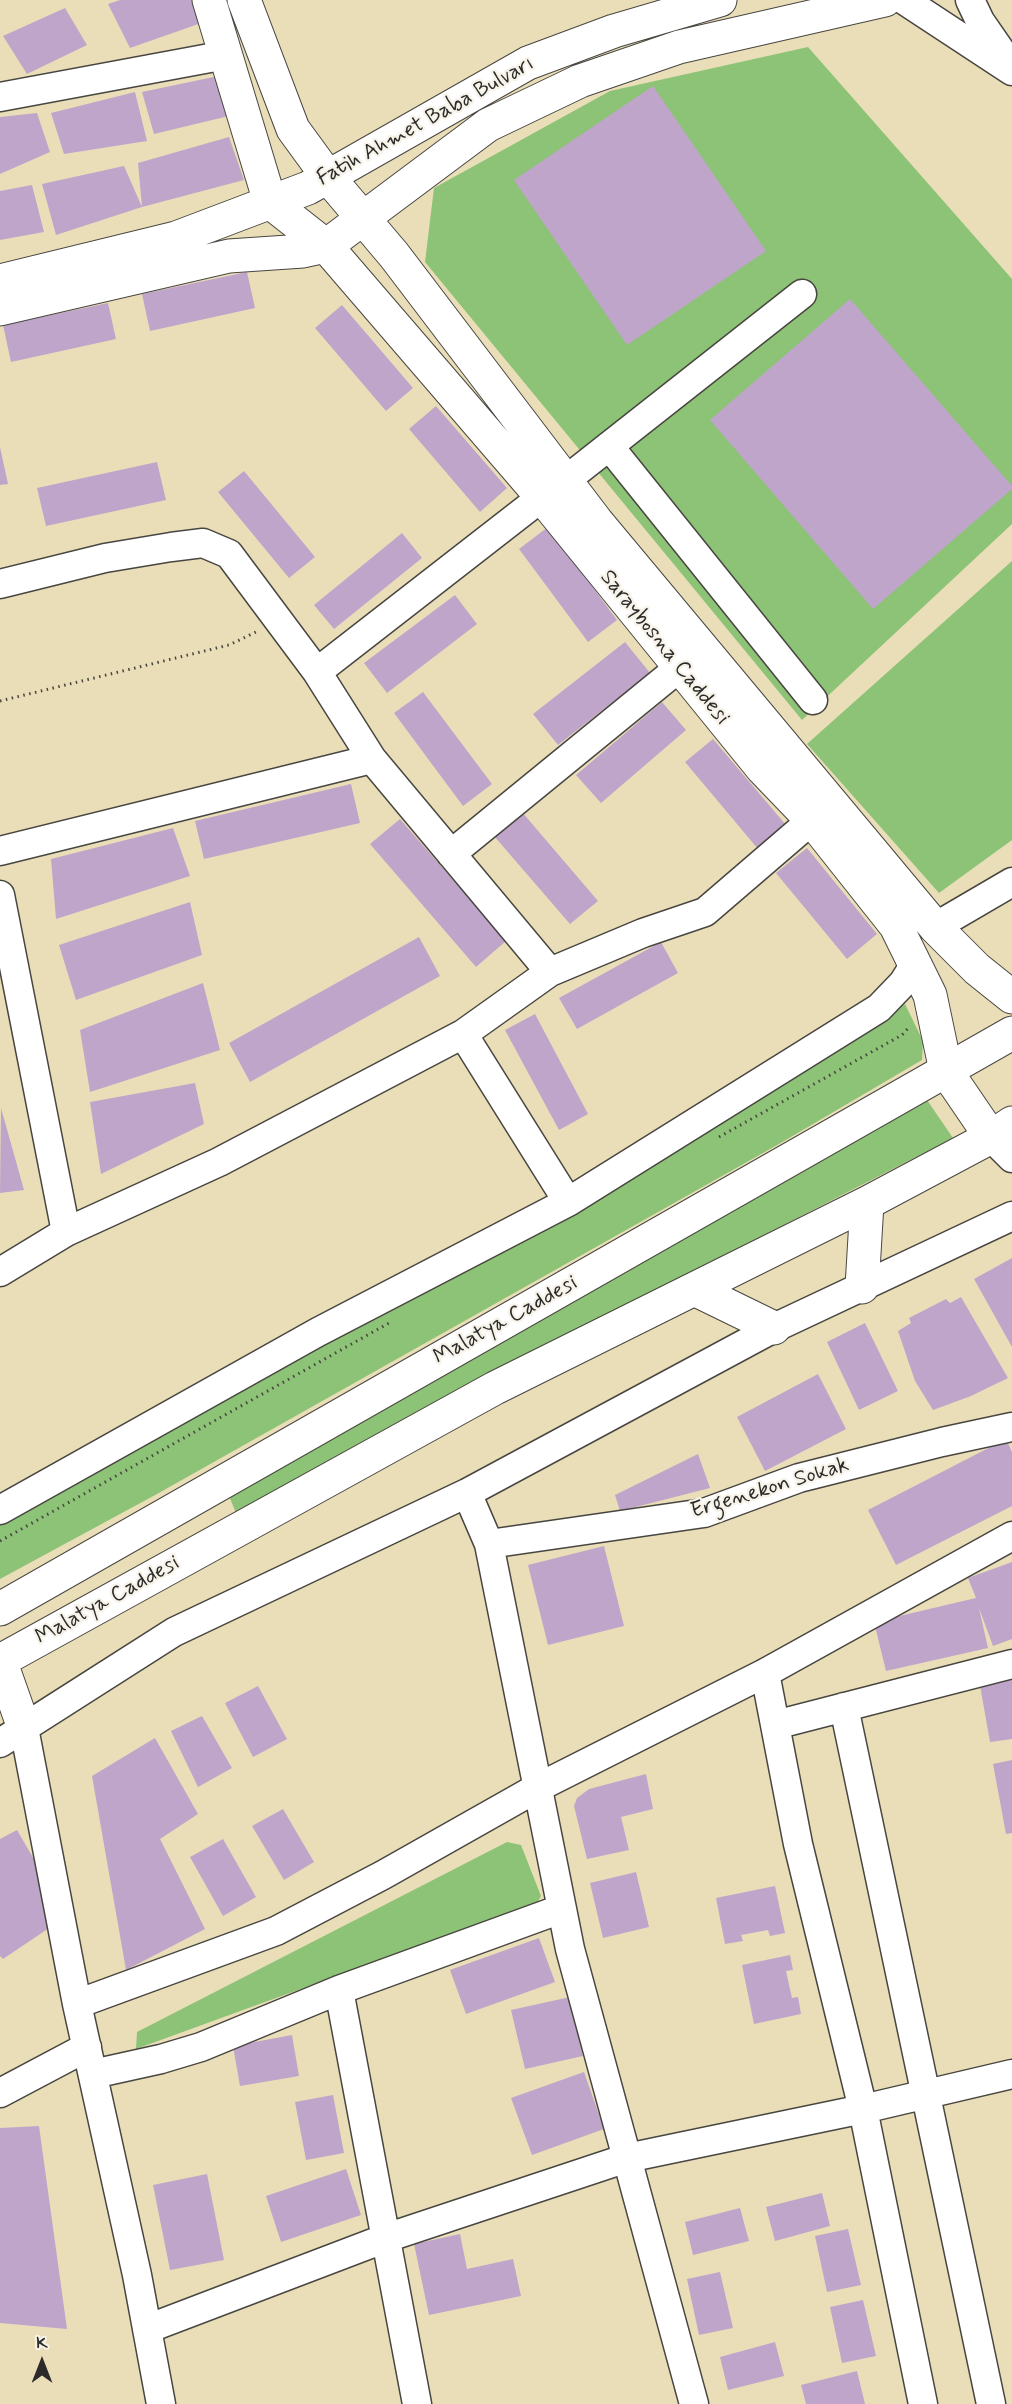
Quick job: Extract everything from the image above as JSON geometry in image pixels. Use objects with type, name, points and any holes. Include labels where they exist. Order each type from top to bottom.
[{"type":"main road","points":[[209,0],[270,202]]},
{"type":"main road","name":"Saraybosna Caddesi","points":[[244,0],[293,129],[328,177],[401,264],[554,489],[680,667],[762,768],[812,819],[897,926],[930,995],[946,1071],[1005,1139]]},
{"type":"main road","name":"Fatih Ahmet Baba Bulvarı","points":[[0,282],[176,238],[308,188],[528,63],[615,31],[720,0]]},
{"type":"main road","name":"Fatih Ahmet Baba Bulvarı","points":[[326,246],[488,125],[580,81],[679,47],[885,0]]},
{"type":"main road","name":"Saraybosna Caddesi","points":[[270,202],[326,246],[554,489],[597,522],[935,927],[977,969],[1012,997]]},
{"type":"main road","points":[[0,309],[229,256],[303,251],[326,246]]},
{"type":"main road","name":"Malatya Caddesi","points":[[0,1609],[1012,1033]]},
{"type":"main road","name":"Malatya Caddesi","points":[[0,1660],[495,1388],[867,1203],[1005,1139]]},
{"type":"main road","points":[[862,1287],[867,1203]]},
{"type":"main road","points":[[694,1289],[774,1328]]},
{"type":"main road","points":[[0,1660],[12,1735]]},
{"type":"street","points":[[904,0],[1012,69]]},
{"type":"street","points":[[970,0],[980,21],[1012,69]]},
{"type":"street","points":[[0,97],[226,55]]},
{"type":"street","points":[[317,672],[802,294]]},
{"type":"street","points":[[609,446],[813,700]]},
{"type":"street","points":[[0,584],[105,558],[203,543],[230,554],[317,672],[372,759],[550,972]]},
{"type":"street","points":[[451,854],[680,667]]},
{"type":"street","points":[[0,851],[372,759]]},
{"type":"street","points":[[0,1272],[66,1232],[219,1162],[463,1034],[550,972],[643,933],[705,912],[812,819]]},
{"type":"street","points":[[935,927],[1012,882]]},
{"type":"street","points":[[0,895],[66,1232]]},
{"type":"street","points":[[0,1510],[318,1332],[568,1202],[879,1008],[903,983],[915,964]]},
{"type":"street","points":[[463,1034],[568,1202]]},
{"type":"street","points":[[161,2404],[137,2275],[90,2060],[12,1735],[174,1632],[467,1493],[774,1328],[1012,1215]]},
{"type":"street","name":"Ergenekon Sokak","points":[[489,1544],[704,1513],[799,1478],[1012,1427]]},
{"type":"street","points":[[467,1493],[489,1544],[570,1949],[694,2404]]},
{"type":"street","points":[[77,2004],[276,1931],[383,1875],[537,1788],[765,1673],[1012,1536]]},
{"type":"street","points":[[775,1725],[1012,1664]]},
{"type":"street","points":[[765,1673],[798,1844],[863,2109],[923,2404]]},
{"type":"street","points":[[844,1707],[991,2404]]},
{"type":"street","points":[[0,2093],[90,2060],[161,2059],[201,2047],[339,1990],[561,1909]]},
{"type":"street","points":[[339,1990],[417,2404]]},
{"type":"street","points":[[147,2330],[386,2238],[627,2157],[863,2109],[1012,2074]]},
{"type":"path","points":[[0,701],[228,645],[278,620]]},
{"type":"green space","points":[[808,47],[1012,279],[1012,524],[802,720],[425,262],[434,188],[610,91]]},
{"type":"green space","points":[[1012,561],[1012,840],[939,893],[807,744]]},
{"type":"green space","points":[[905,1004],[923,1041],[922,1060],[779,1144],[157,1494],[0,1579],[0,1522],[402,1297]]},
{"type":"green space","points":[[927,1100],[953,1138],[365,1440],[236,1513],[229,1496]]},
{"type":"green space","points":[[507,1842],[521,1845],[541,1896],[537,1903],[136,2049],[137,2032]]},
{"type":"building","points":[[120,0],[197,0],[207,21],[130,48],[108,4]]},
{"type":"building","points":[[65,8],[87,45],[27,74],[3,36]]},
{"type":"building","points":[[223,75],[233,115],[154,134],[142,92]]},
{"type":"building","points":[[653,86],[766,251],[627,345],[514,180]]},
{"type":"building","points":[[135,92],[147,141],[64,154],[51,113]]},
{"type":"building","points":[[37,113],[50,152],[0,174],[0,117]]},
{"type":"building","points":[[229,137],[244,180],[142,207],[138,163]]},
{"type":"building","points":[[124,166],[142,207],[56,235],[42,184]]},
{"type":"building","points":[[32,185],[44,232],[0,240],[0,191]]},
{"type":"building","points":[[247,272],[255,308],[150,331],[142,294]]},
{"type":"building","points":[[850,299],[1012,486],[1012,489],[873,609],[710,420]]},
{"type":"building","points":[[108,303],[116,339],[11,362],[3,325]]},
{"type":"building","points":[[342,305],[413,388],[386,411],[315,328]]},
{"type":"building","points":[[436,406],[507,488],[480,512],[409,429]]},
{"type":"building","points":[[0,447],[8,484],[0,485]]},
{"type":"building","points":[[157,462],[166,500],[46,526],[37,488]]},
{"type":"building","points":[[244,471],[315,557],[289,578],[218,492]]},
{"type":"building","points":[[548,527],[617,620],[588,642],[519,549]]},
{"type":"building","points":[[402,533],[422,558],[334,629],[314,605]]},
{"type":"building","points":[[455,595],[477,624],[387,693],[364,663]]},
{"type":"building","points":[[625,642],[650,673],[558,745],[533,714]]},
{"type":"building","points":[[423,692],[492,784],[463,806],[394,713]]},
{"type":"building","points":[[662,702],[686,730],[601,803],[576,775]]},
{"type":"building","points":[[713,739],[786,825],[758,849],[685,762]]},
{"type":"building","points":[[351,784],[360,823],[204,859],[195,821]]},
{"type":"building","points":[[522,812],[598,901],[570,924],[494,836]]},
{"type":"building","points":[[400,819],[506,941],[476,967],[370,844]]},
{"type":"building","points":[[173,828],[190,876],[56,919],[51,859]]},
{"type":"building","points":[[807,848],[877,934],[847,959],[776,873]]},
{"type":"building","points":[[190,902],[202,955],[76,1000],[59,945]]},
{"type":"building","points":[[419,937],[440,976],[250,1082],[229,1043]]},
{"type":"building","points":[[661,942],[678,973],[577,1029],[559,998]]},
{"type":"building","points":[[203,983],[220,1050],[90,1092],[80,1030]]},
{"type":"building","points":[[535,1014],[588,1114],[559,1130],[505,1030]]},
{"type":"building","points":[[195,1083],[204,1124],[101,1174],[90,1102]]},
{"type":"building","points":[[1,1108],[24,1190],[0,1193]]},
{"type":"building","points":[[1012,1258],[1012,1347],[974,1279]]},
{"type":"building","points":[[961,1297],[1008,1378],[971,1396],[933,1410],[915,1381],[898,1331],[911,1323],[909,1318],[946,1299],[950,1303]]},
{"type":"building","points":[[865,1323],[898,1391],[859,1410],[827,1342]]},
{"type":"building","points":[[818,1374],[846,1429],[765,1471],[737,1417]]},
{"type":"building","points":[[1006,1439],[1012,1452],[1012,1506],[896,1565],[868,1510]]},
{"type":"building","points":[[698,1454],[710,1488],[620,1511],[615,1495]]},
{"type":"building","points":[[604,1546],[624,1626],[548,1645],[528,1565]]},
{"type":"building","points":[[1012,1562],[1012,1639],[993,1646],[979,1608],[988,1648],[886,1671],[874,1622],[976,1598],[968,1578]]},
{"type":"building","points":[[1012,1675],[1012,1739],[990,1742],[979,1680]]},
{"type":"building","points":[[258,1686],[287,1739],[253,1757],[225,1703]]},
{"type":"building","points":[[202,1716],[232,1768],[198,1787],[171,1731]]},
{"type":"building","points":[[155,1738],[198,1814],[160,1839],[205,1929],[126,1970],[92,1776]]},
{"type":"building","points":[[1012,1760],[1012,1833],[1006,1834],[993,1764]]},
{"type":"building","points":[[646,1774],[653,1809],[621,1817],[629,1850],[587,1859],[574,1806],[577,1798],[589,1789]]},
{"type":"building","points":[[283,1809],[314,1862],[284,1880],[252,1826]]},
{"type":"building","points":[[17,1830],[67,1916],[3,1959],[0,1956],[0,1839]]},
{"type":"building","points":[[223,1839],[256,1897],[223,1916],[190,1857]]},
{"type":"building","points":[[636,1872],[649,1927],[603,1938],[590,1883]]},
{"type":"building","points":[[775,1886],[785,1933],[770,1936],[768,1930],[741,1935],[743,1941],[725,1944],[716,1898]]},
{"type":"building","points":[[539,1938],[555,1982],[466,2014],[450,1970]]},
{"type":"building","points":[[790,1955],[793,1970],[786,1971],[792,1998],[798,1997],[801,2014],[754,2024],[742,1965]]},
{"type":"building","points":[[570,1997],[583,2056],[525,2069],[511,2010]]},
{"type":"building","points":[[292,2035],[299,2076],[240,2086],[233,2046]]},
{"type":"building","points":[[584,2072],[604,2129],[532,2155],[511,2098]]},
{"type":"building","points":[[333,2095],[344,2153],[306,2160],[295,2102]]},
{"type":"building","points":[[39,2126],[67,2329],[0,2323],[0,2128]]},
{"type":"building","points":[[346,2169],[361,2215],[281,2242],[266,2196]]},
{"type":"building","points":[[207,2174],[224,2260],[170,2270],[153,2185]]},
{"type":"building","points":[[822,2193],[830,2226],[775,2241],[766,2207]]},
{"type":"building","points":[[740,2208],[749,2241],[693,2255],[685,2222]]},
{"type":"building","points":[[848,2229],[861,2285],[827,2292],[815,2236]]},
{"type":"building","points":[[460,2234],[467,2269],[513,2259],[521,2296],[429,2315],[414,2244]]},
{"type":"building","points":[[720,2272],[733,2328],[699,2335],[687,2279]]},
{"type":"building","points":[[863,2300],[876,2356],[842,2363],[830,2307]]},
{"type":"building","points":[[775,2342],[784,2376],[728,2390],[720,2357]]},
{"type":"building","points":[[857,2371],[865,2404],[806,2404],[801,2385]]}]
